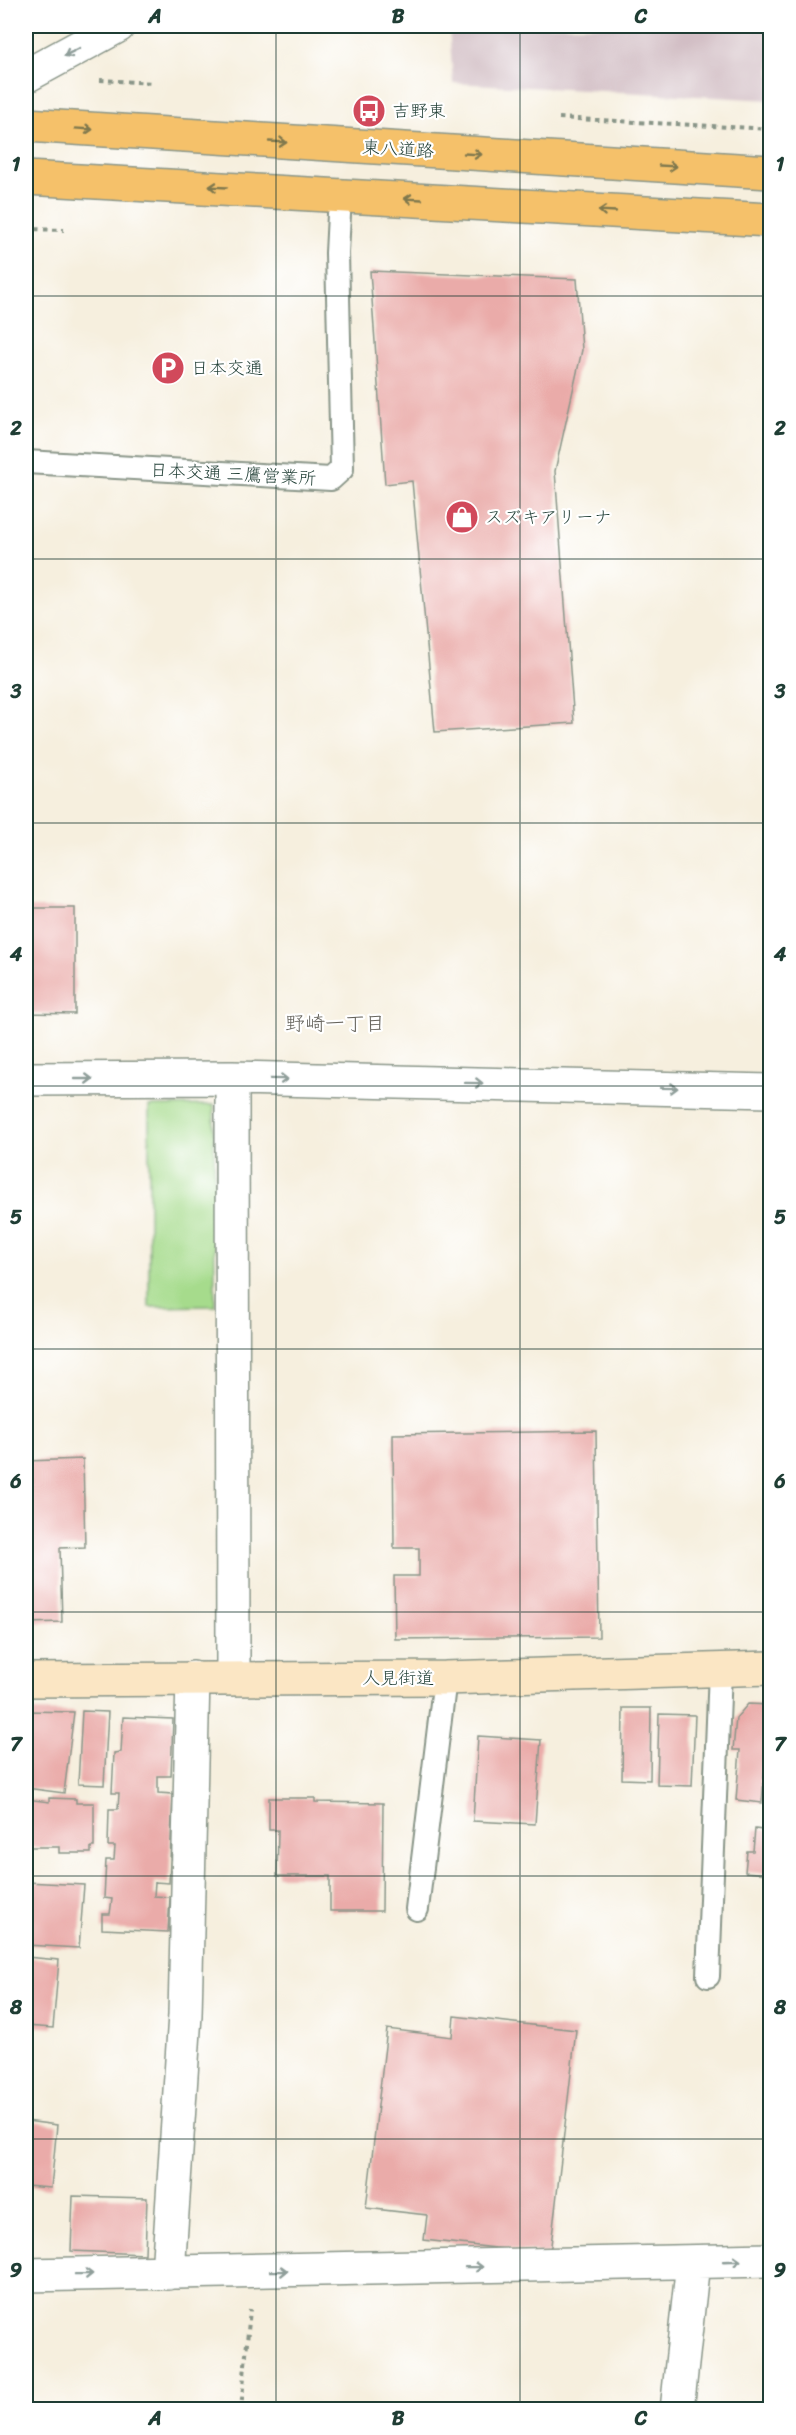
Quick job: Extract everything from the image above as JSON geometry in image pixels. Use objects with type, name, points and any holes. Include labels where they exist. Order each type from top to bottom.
[{"type":"main road","name":"東八道路","points":[[26,125],[771,172]]},
{"type":"main road","points":[[26,177],[771,220]]},
{"type":"main road","name":"人見街道","points":[[26,1680],[445,1678],[771,1668]]},
{"type":"street","points":[[26,76],[118,26]]},
{"type":"street","points":[[26,1079],[232,1078],[771,1090]]},
{"type":"street","points":[[232,1078],[233,1678]]},
{"type":"street","points":[[168,2273],[185,2015],[192,1678]]},
{"type":"street","points":[[26,2275],[771,2260]]},
{"type":"street","points":[[677,2409],[693,2262]]},
{"type":"lane","name":"日本交通 三鷹営業所","points":[[26,462],[331,479],[342,469],[337,253],[339,195]]},
{"type":"lane","points":[[708,1976],[720,1670]]},
{"type":"lane","points":[[417,1909],[445,1678]]},
{"type":"path","points":[[97,80],[152,83]]},
{"type":"path","points":[[26,229],[64,230]]},
{"type":"path","points":[[241,2409],[254,2272]]},
{"type":"shaded area","points":[[449,26],[770,26],[770,100],[453,83]]},
{"type":"green space","points":[[214,1105],[215,1306],[149,1307],[149,1106]]},
{"type":"building","points":[[370,271],[577,279],[582,350],[555,471],[574,723],[435,732],[412,481],[385,484]]},
{"type":"building","points":[[26,908],[75,908],[75,1014],[26,1013]]},
{"type":"building","points":[[596,1431],[599,1637],[395,1639],[394,1576],[419,1576],[419,1548],[394,1548],[393,1434]]},
{"type":"building","points":[[83,1459],[85,1547],[60,1548],[62,1622],[26,1623],[26,1461]]},
{"type":"building","points":[[748,1704],[770,1705],[762,1803],[736,1800],[740,1750],[733,1750],[736,1718]]},
{"type":"building","points":[[623,1708],[651,1708],[650,1780],[622,1779]]},
{"type":"building","points":[[26,1711],[74,1712],[64,1793],[26,1788]]},
{"type":"building","points":[[82,1711],[108,1712],[104,1785],[78,1784]]},
{"type":"building","points":[[659,1714],[695,1715],[692,1786],[657,1785]]},
{"type":"building","points":[[123,1717],[173,1719],[171,1776],[158,1776],[158,1793],[173,1794],[169,1883],[155,1882],[154,1896],[170,1897],[168,1932],[102,1929],[102,1914],[110,1914],[112,1899],[104,1898],[106,1860],[114,1860],[115,1846],[108,1846],[109,1809],[118,1809],[119,1793],[112,1793],[114,1753],[121,1752]]},
{"type":"building","points":[[478,1736],[541,1740],[535,1824],[473,1821]]},
{"type":"building","points":[[49,1798],[76,1799],[76,1803],[94,1803],[94,1847],[91,1847],[91,1853],[59,1853],[59,1847],[26,1847],[26,1799],[49,1802]]},
{"type":"building","points":[[269,1798],[315,1798],[315,1802],[383,1803],[382,1911],[330,1911],[330,1876],[277,1876],[278,1830],[269,1830]]},
{"type":"building","points":[[755,1829],[770,1831],[770,1874],[745,1872],[747,1851],[753,1851]]},
{"type":"building","points":[[26,1882],[84,1885],[79,1948],[26,1945]]},
{"type":"building","points":[[26,1957],[59,1960],[53,2028],[26,2026]]},
{"type":"building","points":[[454,2016],[576,2030],[550,2254],[424,2240],[427,2215],[366,2208],[387,2029],[452,2037]]},
{"type":"building","points":[[26,2121],[57,2125],[51,2188],[26,2186]]},
{"type":"building","points":[[73,2196],[147,2198],[145,2254],[71,2251]]},
{"type":"place","name":"吉野東","points":[[369,111]]},
{"type":"place","name":"日本交通","points":[[168,368]]},
{"type":"place","name":"スズキアリーナ","points":[[462,517]]},
{"type":"district","name":"野崎一丁目","points":[[335,1023]]}]
